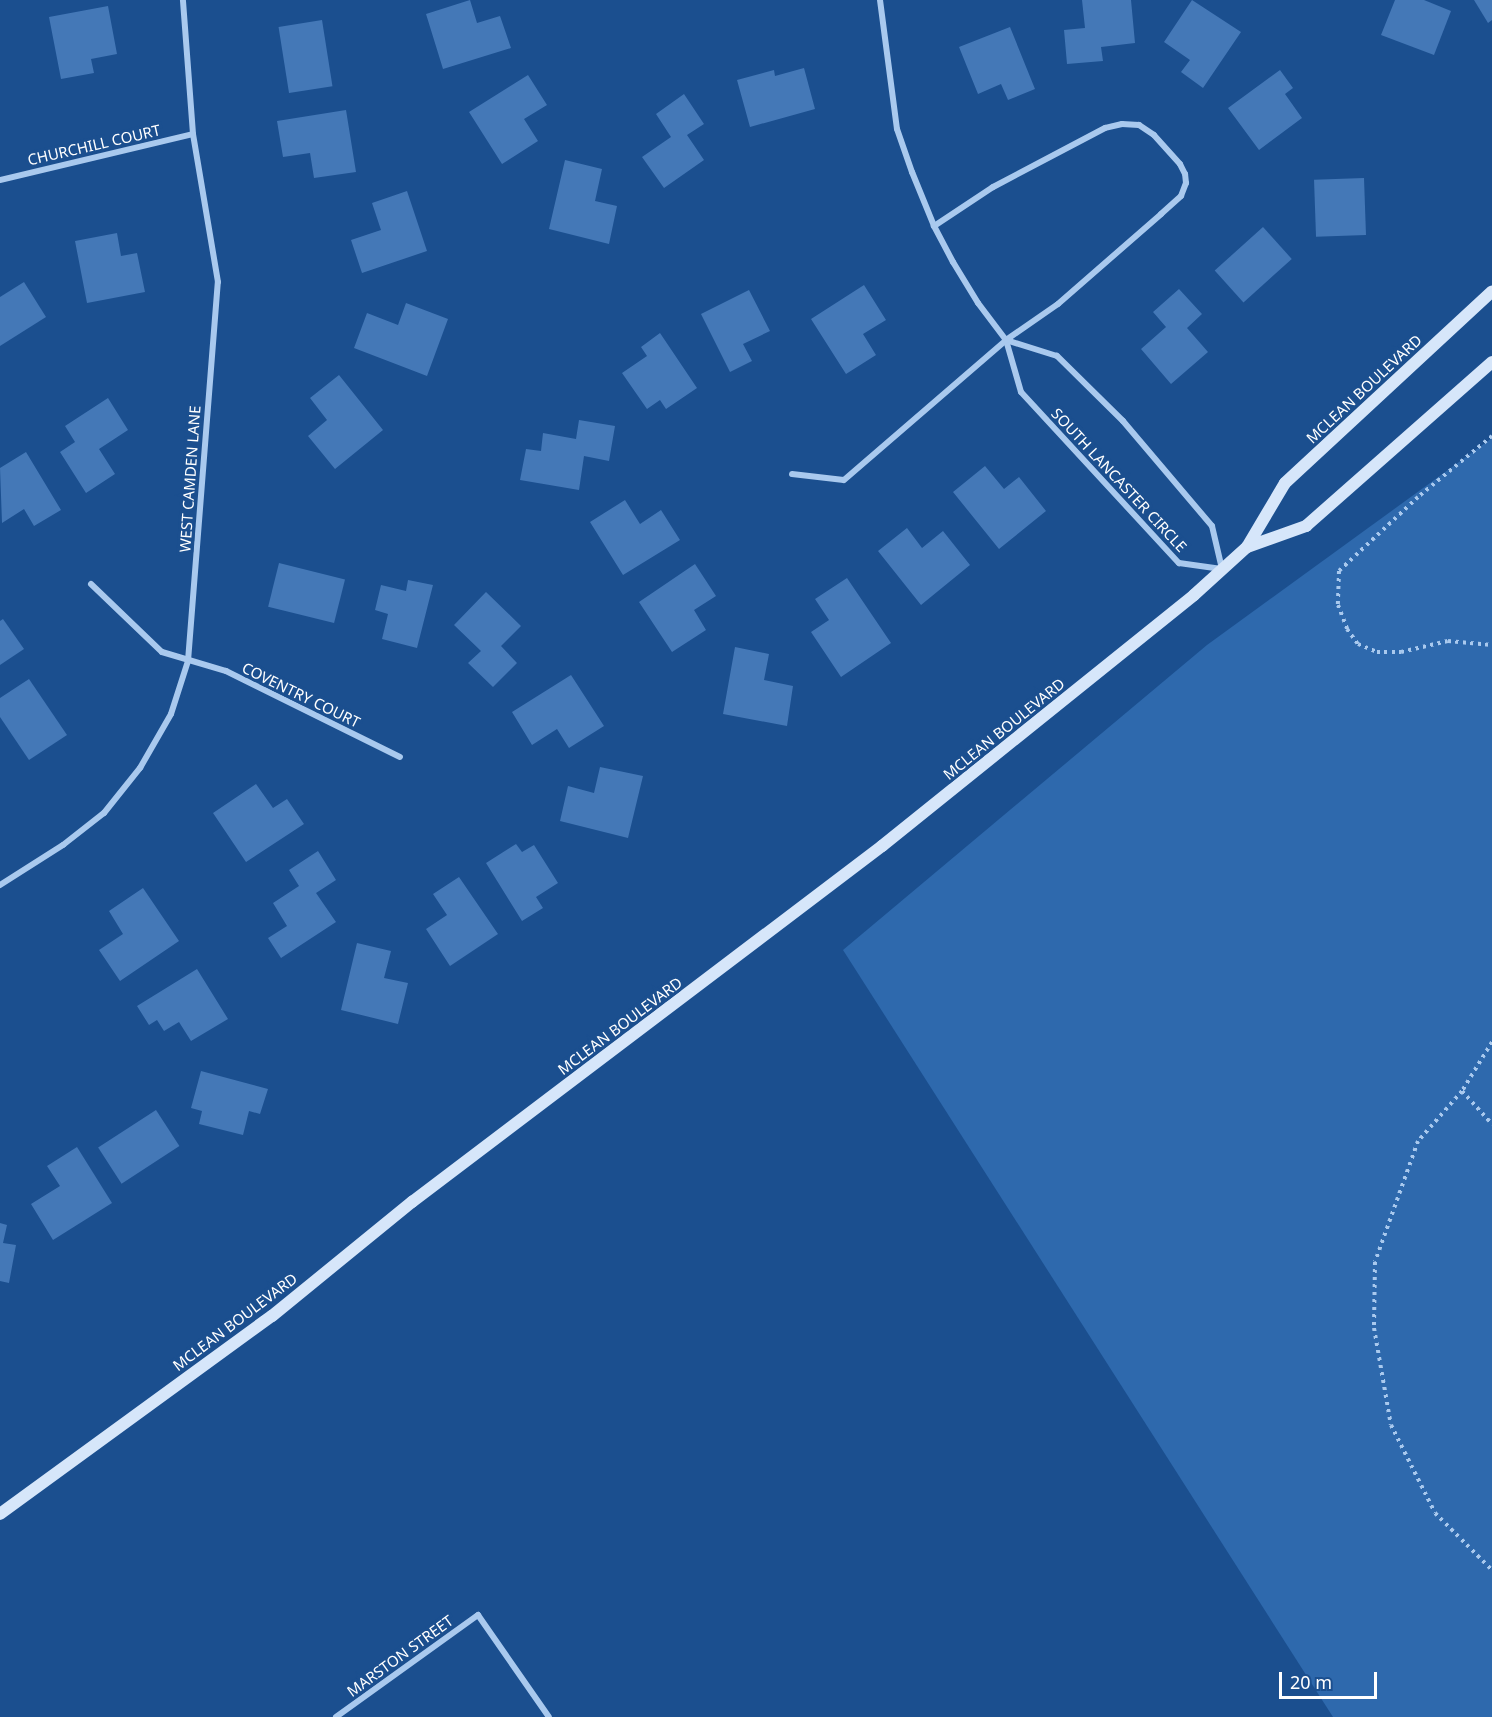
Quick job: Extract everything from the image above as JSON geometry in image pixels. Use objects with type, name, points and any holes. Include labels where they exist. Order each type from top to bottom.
[{"type":"main road","name":"MCLEAN BOULEVARD","points":[[0,1514],[272,1316],[412,1202],[882,846],[1194,595],[1247,547],[1285,483],[1492,291]]},
{"type":"main road","name":"MCLEAN BOULEVARD","points":[[1247,547],[1306,526],[1492,362]]},
{"type":"street","name":"WEST CAMDEN LANE","points":[[0,885],[63,845],[104,813],[140,768],[171,714],[188,661],[218,282],[193,134],[183,0]]},
{"type":"street","name":"SOUTH LANCASTER CIRCLE","points":[[879,0],[897,129],[934,226],[978,303],[1006,340],[1021,392],[1179,563],[1222,569]]},
{"type":"street","points":[[792,474],[844,480],[1006,340],[1058,304],[1181,196],[1186,183],[1180,164],[1154,135],[1139,125],[1122,124],[1105,128],[993,187],[934,226]]},
{"type":"street","name":"CHURCHILL COURT","points":[[0,180],[193,134]]},
{"type":"street","points":[[1006,340],[1057,356],[1123,421],[1212,526],[1222,569]]},
{"type":"street","name":"COVENTRY COURT","points":[[91,584],[162,652],[226,671],[400,757]]},
{"type":"street","name":"MARSTON STREET","points":[[336,1717],[478,1615],[549,1717]]},
{"type":"path","points":[[1492,436],[1418,497],[1339,571],[1338,605],[1347,629],[1358,644],[1377,652],[1401,652],[1448,641],[1492,645]]},
{"type":"path","points":[[1492,1042],[1462,1091],[1418,1141],[1396,1196],[1375,1262],[1374,1329],[1391,1425],[1435,1513],[1492,1570]]},
{"type":"path","points":[[1462,1091],[1492,1124]]},
{"type":"shaded area","points":[[1492,438],[1492,1717],[1333,1717],[843,950],[1207,645]]},
{"type":"building","points":[[470,0],[477,23],[500,16],[511,48],[443,69],[426,14]]},
{"type":"building","points":[[1082,0],[1131,0],[1135,43],[1101,47],[1103,61],[1067,64],[1064,30],[1085,28]]},
{"type":"building","points":[[1192,0],[1241,32],[1203,88],[1181,72],[1190,60],[1164,42]]},
{"type":"building","points":[[1395,0],[1424,0],[1451,11],[1434,55],[1381,35]]},
{"type":"building","points":[[1474,0],[1492,0],[1492,20],[1488,23]]},
{"type":"building","points":[[108,6],[117,54],[91,59],[94,73],[61,79],[49,17]]},
{"type":"building","points":[[322,20],[332,86],[289,93],[279,27]]},
{"type":"building","points":[[1010,27],[1035,89],[1008,100],[1001,84],[978,94],[959,47]]},
{"type":"building","points":[[804,68],[815,109],[750,127],[737,80],[774,70],[775,76]]},
{"type":"building","points":[[1280,70],[1293,88],[1285,94],[1302,118],[1259,150],[1228,108]]},
{"type":"building","points":[[528,75],[547,105],[524,119],[538,141],[502,164],[469,112]]},
{"type":"building","points":[[684,94],[704,124],[687,135],[704,160],[664,188],[642,157],[671,137],[656,114]]},
{"type":"building","points":[[346,110],[356,172],[314,178],[310,153],[283,157],[277,121]]},
{"type":"building","points":[[565,160],[602,169],[595,201],[617,206],[609,244],[549,229]]},
{"type":"building","points":[[1364,178],[1366,235],[1316,237],[1314,180]]},
{"type":"building","points":[[407,191],[427,251],[362,273],[351,240],[381,230],[372,203]]},
{"type":"building","points":[[1263,227],[1292,259],[1243,302],[1215,270]]},
{"type":"building","points":[[117,233],[121,256],[137,253],[145,292],[87,303],[75,241]]},
{"type":"building","points":[[24,282],[46,317],[0,346],[0,297]]},
{"type":"building","points":[[864,285],[886,320],[863,334],[876,355],[846,374],[811,319]]},
{"type":"building","points":[[1179,289],[1202,314],[1187,328],[1208,352],[1171,384],[1141,349],[1166,327],[1153,312]]},
{"type":"building","points":[[749,290],[770,331],[743,344],[752,361],[730,372],[701,314]]},
{"type":"building","points":[[406,303],[448,319],[427,376],[354,348],[367,313],[398,325]]},
{"type":"building","points":[[660,333],[697,388],[666,409],[660,400],[647,409],[622,373],[647,356],[641,347]]},
{"type":"building","points":[[339,375],[383,430],[335,469],[308,436],[327,420],[310,398]]},
{"type":"building","points":[[108,398],[128,430],[99,449],[115,474],[86,493],[60,452],[75,442],[65,426]]},
{"type":"building","points":[[579,420],[615,426],[609,461],[584,456],[579,490],[520,480],[526,449],[541,451],[543,433],[576,439]]},
{"type":"building","points":[[26,452],[61,510],[34,526],[24,509],[2,523],[0,468]]},
{"type":"building","points":[[985,466],[1004,489],[1019,477],[1046,511],[999,549],[953,492]]},
{"type":"building","points":[[625,500],[640,524],[661,510],[680,540],[623,575],[590,522]]},
{"type":"building","points":[[907,528],[922,548],[943,531],[970,565],[921,605],[878,551]]},
{"type":"building","points":[[279,563],[345,579],[334,623],[268,607]]},
{"type":"building","points":[[695,564],[716,596],[694,610],[706,630],[672,652],[639,602]]},
{"type":"building","points":[[847,578],[891,643],[841,677],[811,632],[829,620],[815,599]]},
{"type":"building","points":[[408,580],[433,585],[417,648],[382,639],[388,614],[375,610],[381,585],[406,591]]},
{"type":"building","points":[[486,592],[521,626],[501,646],[517,663],[493,687],[468,663],[481,651],[454,625]]},
{"type":"building","points":[[3,619],[24,649],[0,665],[0,621]]},
{"type":"building","points":[[735,647],[769,654],[764,680],[793,686],[787,726],[723,714]]},
{"type":"building","points":[[571,675],[604,726],[569,748],[557,729],[532,745],[512,712]]},
{"type":"building","points":[[29,679],[67,735],[29,760],[0,717],[0,698]]},
{"type":"building","points":[[600,767],[643,776],[628,838],[560,821],[568,786],[594,793]]},
{"type":"building","points":[[256,784],[273,808],[287,799],[304,824],[246,862],[213,813]]},
{"type":"building","points":[[516,844],[522,852],[534,845],[558,883],[536,897],[543,908],[522,921],[486,863]]},
{"type":"building","points":[[318,851],[336,880],[316,893],[336,922],[281,958],[268,938],[287,926],[273,903],[299,886],[289,870]]},
{"type":"building","points":[[459,877],[498,934],[450,966],[426,929],[447,915],[433,894]]},
{"type":"building","points":[[143,888],[179,941],[120,981],[99,950],[123,934],[109,911]]},
{"type":"building","points":[[357,943],[391,951],[384,978],[408,983],[398,1024],[341,1010]]},
{"type":"building","points":[[197,969],[228,1019],[191,1041],[179,1022],[164,1031],[157,1020],[149,1025],[137,1006]]},
{"type":"building","points":[[201,1071],[268,1089],[260,1114],[249,1111],[243,1135],[199,1124],[202,1111],[191,1108]]},
{"type":"building","points":[[156,1110],[179,1146],[122,1184],[98,1148]]},
{"type":"building","points":[[77,1147],[112,1203],[53,1240],[31,1204],[60,1186],[47,1166]]},
{"type":"building","points":[[0,1223],[7,1225],[3,1243],[16,1245],[9,1283],[0,1281]]}]
